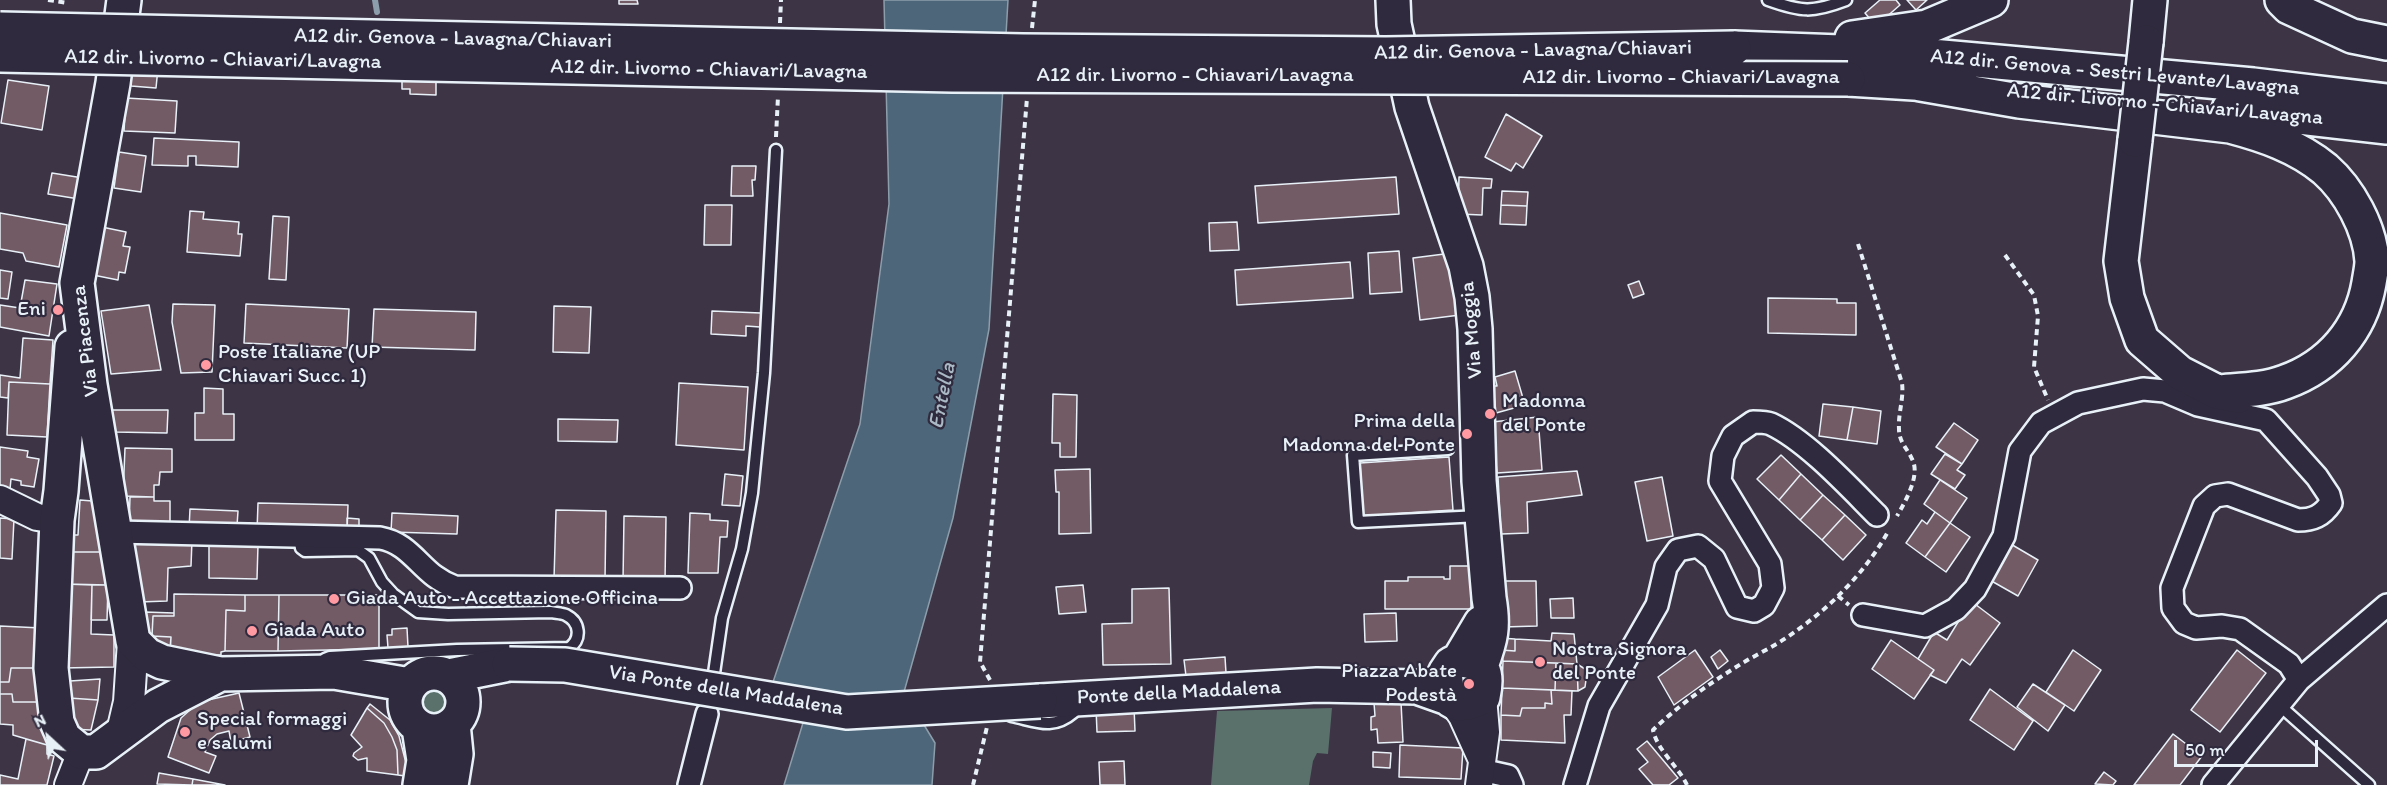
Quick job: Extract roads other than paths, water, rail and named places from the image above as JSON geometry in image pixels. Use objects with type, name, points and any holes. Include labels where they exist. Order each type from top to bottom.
[{"type":"main road","name":"Via Piacenza","points":[[124,0],[113,83],[77,283],[79,386],[105,473],[133,641]]},
{"type":"main road","name":"Via Moggia","points":[[1393,0],[1394,24],[1412,107],[1466,266],[1472,297],[1481,516],[1492,636],[1462,681]]},
{"type":"main road","points":[[1743,49],[1857,38],[1927,27],[1991,0]]},
{"type":"main road","points":[[2150,0],[2121,261],[2127,298],[2142,340],[2180,373],[2217,392],[2253,399],[2296,392],[2330,372],[2387,314]]},
{"type":"main road","points":[[2282,0],[2289,7],[2352,36],[2387,43]]},
{"type":"main road","name":"A12 dir. Genova - Lavagna/Chiavari","points":[[0,29],[1047,51],[1386,54],[1743,49]]},
{"type":"main road","name":"A12 dir. Genova - Sestri Levante/Lavagna","points":[[1743,49],[1920,55],[2253,85],[2387,101]]},
{"type":"main road","name":"A12 dir. Livorno - Chiavari/Lavagna","points":[[0,56],[940,75],[1848,79],[2154,100],[2387,127]]},
{"type":"main road","points":[[1908,82],[2019,101],[2230,126],[2263,135],[2299,152],[2326,170],[2349,197],[2365,229],[2372,261],[2366,299],[2355,328],[2321,365],[2284,383],[2217,392]]},
{"type":"main road","points":[[79,386],[62,473],[57,520],[51,668],[57,722],[64,738],[81,752],[96,752],[158,706],[220,674]]},
{"type":"main road","points":[[62,473],[68,466],[83,462],[95,464],[105,473]]},
{"type":"main road","points":[[133,641],[147,655],[162,662],[220,674],[334,672],[410,685]]},
{"type":"main road","points":[[122,732],[129,702],[133,641]]},
{"type":"main road","name":"Via Ponte della Maddalena","points":[[449,676],[509,664],[565,665],[847,712],[1040,701]]},
{"type":"main road","points":[[419,728],[437,731],[453,724],[459,717],[463,699],[461,690],[449,676],[441,673],[423,674],[410,685],[404,704],[406,713],[419,728],[424,760],[420,785]]},
{"type":"main road","name":"Ponte della Maddalena","points":[[1040,701],[1317,685],[1417,687],[1462,681]]},
{"type":"main road","points":[[451,785],[456,754],[453,724]]},
{"type":"street","points":[[1863,615],[1925,626],[1956,609],[1976,589],[2004,536],[2020,451],[2041,423],[2078,403],[2143,388],[2165,391],[2198,405],[2266,420],[2317,477],[2329,495],[2331,503],[2324,513],[2308,520],[2298,520],[2228,494],[2215,496],[2204,506],[2172,588],[2173,608],[2184,622],[2196,628],[2222,626],[2240,629],[2289,664],[2299,680]]},
{"type":"street","points":[[1575,785],[1599,706],[1657,605],[1666,567],[1678,550],[1698,546],[1714,559],[1737,607],[1754,611],[1764,605],[1773,588],[1770,564],[1720,481],[1722,456],[1733,436],[1753,422],[1770,423],[1831,469],[1888,520]]},
{"type":"street","points":[[0,500],[37,516],[57,520]]},
{"type":"street","points":[[116,532],[391,540],[403,547],[440,582],[455,586],[680,588]]},
{"type":"street","points":[[2213,785],[2299,680],[2387,605]]},
{"type":"street","name":"Via Moggia","points":[[1462,681],[1486,732],[1480,772]]},
{"type":"street","points":[[689,785],[707,714]]},
{"type":"street","points":[[68,785],[81,752]]},
{"type":"street","points":[[1480,772],[1508,776],[1512,785]]},
{"type":"lane","points":[[1767,0],[1797,10],[1826,9],[1846,0]]},
{"type":"lane","points":[[707,714],[722,618],[742,549],[752,493],[764,373],[776,150]]},
{"type":"lane","points":[[1448,449],[1353,454],[1359,522],[1481,516]]},
{"type":"lane","points":[[299,537],[300,548],[305,551],[358,550],[364,553],[382,582],[407,606],[418,612],[448,614],[551,612],[567,615],[576,624],[579,635],[575,644],[569,648],[493,648],[330,657],[315,663],[305,673]]},
{"type":"lane","points":[[990,712],[1052,724],[1066,719],[1074,712],[1076,699]]},
{"type":"lane","points":[[2278,704],[2369,785]]},
{"type":"water","name":"Entella","points":[[884,0],[1008,0],[989,329],[953,518],[904,692],[935,743],[932,785],[784,785],[810,700],[771,688],[860,424],[889,204]]},
{"type":"waterway","points":[[375,0],[377,12]]},
{"type":"place","name":"Eni","points":[[58,310]]},
{"type":"place","name":"Poste Italiane (UP Chiavari Succ. 1)","points":[[206,365]]},
{"type":"place","name":"Madonna del Ponte","points":[[1490,414]]},
{"type":"place","name":"Prima della Madonna del Ponte","points":[[1467,434]]},
{"type":"place","name":"Giada Auto - Accettazione Officina","points":[[334,599]]},
{"type":"place","name":"Giada Auto","points":[[252,631]]},
{"type":"place","name":"Nostra Signora del Ponte","points":[[1540,662]]},
{"type":"place","name":"Piazza Abate Podestà","points":[[1469,684]]},
{"type":"place","name":"Special formaggi e salumi","points":[[185,732]]}]
